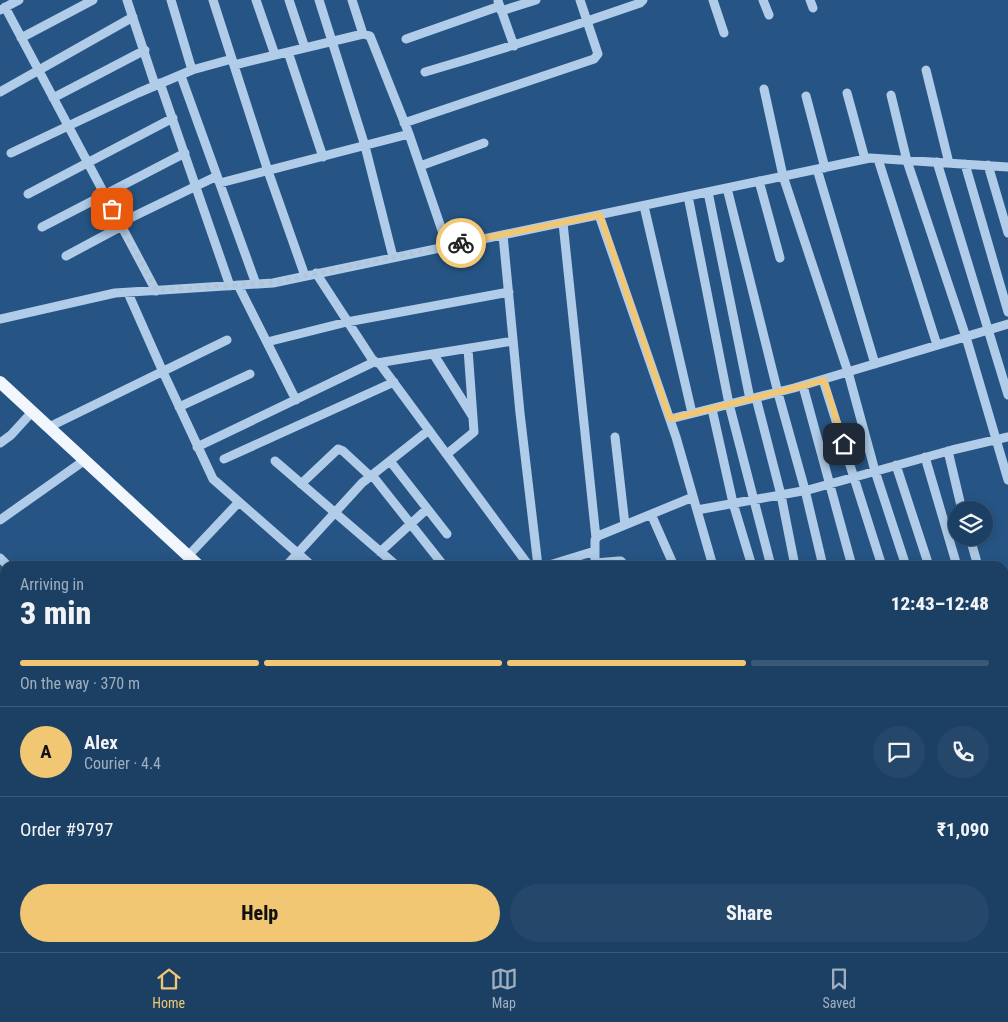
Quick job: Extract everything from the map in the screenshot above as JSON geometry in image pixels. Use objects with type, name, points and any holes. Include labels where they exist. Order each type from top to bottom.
[{"type":"main road","points":[[3,389],[49,427],[194,561]]},
{"type":"street","points":[[19,0],[2,9],[21,38],[156,290]]},
{"type":"street","points":[[21,38],[93,0]]},
{"type":"street","points":[[171,0],[192,70]]},
{"type":"street","points":[[213,0],[268,171],[305,276]]},
{"type":"street","points":[[256,0],[275,55]]},
{"type":"street","points":[[289,0],[305,48]]},
{"type":"street","points":[[319,0],[365,146],[393,257]]},
{"type":"street","points":[[352,0],[363,34]]},
{"type":"street","points":[[406,39],[499,5],[536,0]]},
{"type":"street","points":[[404,123],[594,59],[598,54],[580,0]]},
{"type":"street","points":[[425,72],[587,22],[640,3],[643,0]]},
{"type":"street","points":[[713,0],[724,32]]},
{"type":"street","points":[[763,0],[769,15]]},
{"type":"street","points":[[131,1],[133,17],[157,84],[173,118],[196,186],[234,285],[267,342],[296,400]]},
{"type":"street","points":[[499,5],[514,46]]},
{"type":"street","points":[[0,92],[133,17]]},
{"type":"street","points":[[11,153],[157,84],[192,70],[275,55],[363,34],[373,39],[409,134],[447,245]]},
{"type":"street","points":[[53,98],[145,50]]},
{"type":"street","points":[[288,52],[323,156]]},
{"type":"street","points":[[926,70],[949,163]]},
{"type":"street","points":[[181,76],[256,284]]},
{"type":"street","points":[[764,89],[783,176],[848,372],[875,471],[904,561]]},
{"type":"street","points":[[848,93],[865,159]]},
{"type":"street","points":[[891,95],[907,160],[966,337],[1008,480]]},
{"type":"street","points":[[806,96],[821,168],[875,364]]},
{"type":"street","points":[[28,194],[173,118]]},
{"type":"street","points":[[66,256],[196,186],[268,171],[409,134]]},
{"type":"street","points":[[420,166],[484,143]]},
{"type":"street","points":[[42,227],[185,153]]},
{"type":"street","points":[[0,319],[115,294],[272,283],[865,159],[1008,166]]},
{"type":"street","points":[[878,159],[938,345]]},
{"type":"street","points":[[937,162],[1008,395]]},
{"type":"street","points":[[965,164],[1008,312]]},
{"type":"street","points":[[988,165],[1008,234]]},
{"type":"street","points":[[759,181],[780,258]]},
{"type":"street","points":[[727,188],[822,561]]},
{"type":"street","points":[[708,192],[753,398],[781,495],[794,561]]},
{"type":"street","points":[[688,196],[729,404],[769,561]]},
{"type":"street","points":[[644,206],[692,413]]},
{"type":"street","points":[[600,215],[670,419],[712,561]]},
{"type":"street","points":[[563,223],[596,538],[595,561]]},
{"type":"street","points":[[503,235],[520,412],[537,561]]},
{"type":"street","points":[[316,273],[377,363],[394,382],[526,561]]},
{"type":"street","points":[[267,342],[348,322],[509,292]]},
{"type":"street","points":[[128,293],[213,479],[306,561]]},
{"type":"street","points":[[670,419],[803,386],[1008,324]]},
{"type":"street","points":[[49,427],[227,340]]},
{"type":"street","points":[[197,447],[377,363],[513,342]]},
{"type":"street","points":[[446,454],[472,435],[475,429],[468,349]]},
{"type":"street","points":[[434,355],[474,419]]},
{"type":"street","points":[[179,407],[250,374]]},
{"type":"street","points":[[824,380],[880,561]]},
{"type":"street","points":[[224,460],[394,382]]},
{"type":"street","points":[[803,386],[851,561]]},
{"type":"street","points":[[712,409],[733,503],[750,561]]},
{"type":"street","points":[[0,443],[11,435],[32,412]]},
{"type":"street","points":[[291,561],[371,476],[429,430]]},
{"type":"street","points":[[615,437],[625,525]]},
{"type":"street","points":[[697,510],[805,490],[925,457],[1008,437]]},
{"type":"street","points":[[301,484],[338,450],[343,450],[371,476],[440,561]]},
{"type":"street","points":[[948,451],[960,501]]},
{"type":"street","points":[[925,457],[956,561]]},
{"type":"street","points":[[0,520],[85,460]]},
{"type":"street","points":[[275,461],[334,514],[391,561]]},
{"type":"street","points":[[390,461],[447,534]]},
{"type":"street","points":[[896,465],[927,561]]},
{"type":"street","points":[[596,538],[693,497]]},
{"type":"street","points":[[188,556],[238,503]]},
{"type":"street","points":[[380,552],[427,509]]},
{"type":"street","points":[[652,514],[672,561]]},
{"type":"street","points":[[972,546],[977,561]]},
{"type":"street","points":[[564,561],[595,552]]},
{"type":"way so far","points":[[112,209],[156,290],[272,283],[461,243]]},
{"type":"route","points":[[461,243],[600,215],[670,419],[824,380],[844,444]]}]
